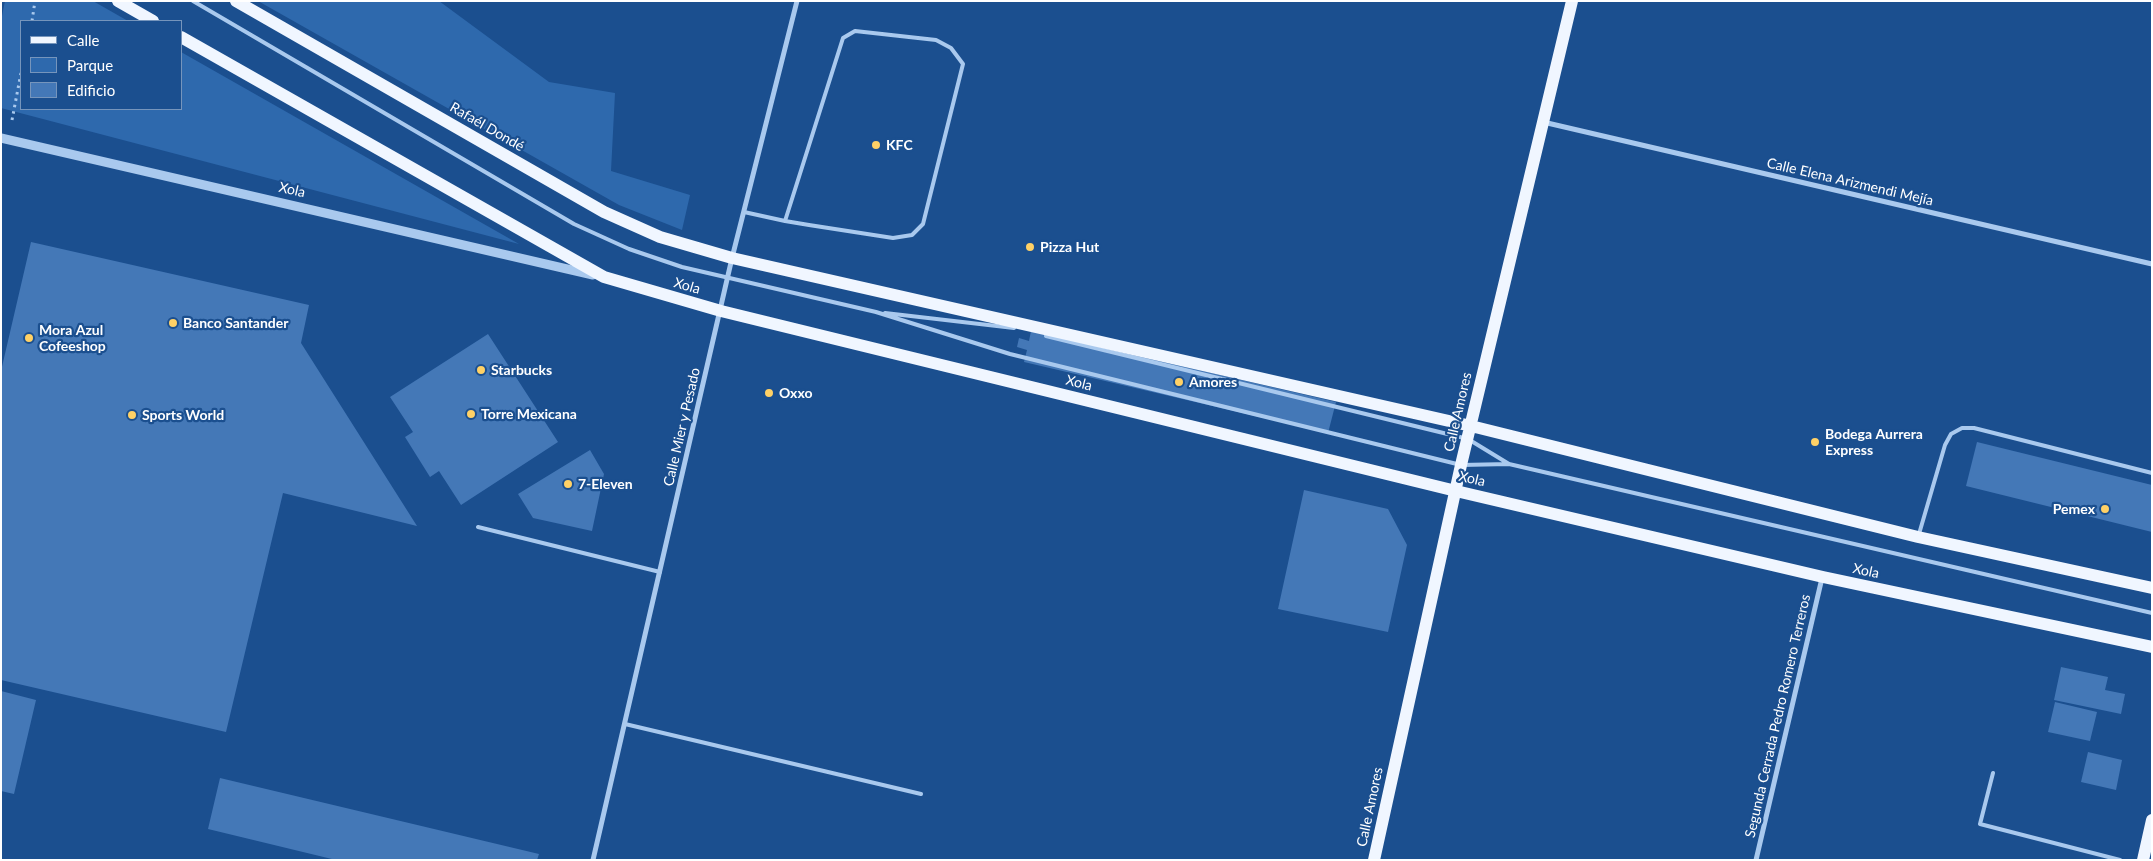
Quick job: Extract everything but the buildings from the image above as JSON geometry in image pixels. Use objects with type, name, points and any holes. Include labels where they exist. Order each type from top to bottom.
[{"type":"main road","points":[[118,1],[151,20]]},
{"type":"main road","name":"Rafaél Dondé","points":[[236,1],[604,212],[660,237],[732,258]]},
{"type":"main road","name":"Calle Amores","points":[[1374,860],[1461,465],[1572,1]]},
{"type":"main road","points":[[182,38],[604,277]]},
{"type":"main road","points":[[732,258],[1470,426],[1918,537],[2152,588]]},
{"type":"main road","name":"Xola","points":[[604,277],[721,311],[1456,491],[1823,578],[2152,647]]},
{"type":"main road","points":[[2143,860],[2152,820]]},
{"type":"street","name":"Calle Mier y Pesado","points":[[593,860],[732,258],[798,1]]},
{"type":"street","name":"Calle Elena Arizmendi Mejía","points":[[1543,122],[2152,264]]},
{"type":"street","name":"Xola","points":[[5,139],[604,277]]},
{"type":"street","name":"Segunda Cerrada Pedro Romero Terreros","points":[[1756,860],[1823,578]]},
{"type":"lane","points":[[194,1],[574,224],[628,249],[682,267],[876,312],[1010,354],[1461,465],[1509,464],[2152,613]]},
{"type":"lane","points":[[744,212],[785,221],[893,238],[912,235],[923,224],[962,64],[952,48],[936,40],[855,31],[843,38],[785,221]]},
{"type":"lane","points":[[876,312],[1026,331]]},
{"type":"lane","points":[[1036,333],[1468,439],[1509,464]]},
{"type":"lane","points":[[1918,537],[1945,445],[1951,434],[1962,428],[1974,428],[2152,473]]},
{"type":"lane","points":[[478,527],[660,572]]},
{"type":"lane","points":[[625,724],[921,794]]},
{"type":"lane","points":[[1993,773],[1980,824],[2120,860]]},
{"type":"path","points":[[32,20],[36,1]]},
{"type":"path","points":[[5,139],[20,77]]},
{"type":"green space","points":[[5,1],[93,1],[126,20],[20,20],[20,110],[182,110],[182,53],[519,244],[1,108],[1,21]]},
{"type":"green space","points":[[258,1],[439,1],[549,82],[615,93],[611,171],[690,195],[682,230],[619,205]]},
{"type":"place","name":"KFC","points":[[876,145]]},
{"type":"place","name":"Pizza Hut","points":[[1030,247]]},
{"type":"place","name":"Banco Santander","points":[[173,323]]},
{"type":"place","name":"Mora Azul Cofeeshop","points":[[29,338]]},
{"type":"place","name":"Starbucks","points":[[481,370]]},
{"type":"place","name":"Amores","points":[[1179,382]]},
{"type":"place","name":"Oxxo","points":[[769,393]]},
{"type":"place","name":"Torre Mexicana","points":[[471,414]]},
{"type":"place","name":"Sports World","points":[[132,415]]},
{"type":"place","name":"Bodega Aurrera Express","points":[[1815,442]]},
{"type":"place","name":"7-Eleven","points":[[568,484]]},
{"type":"place","name":"Pemex","points":[[2105,509]]}]
